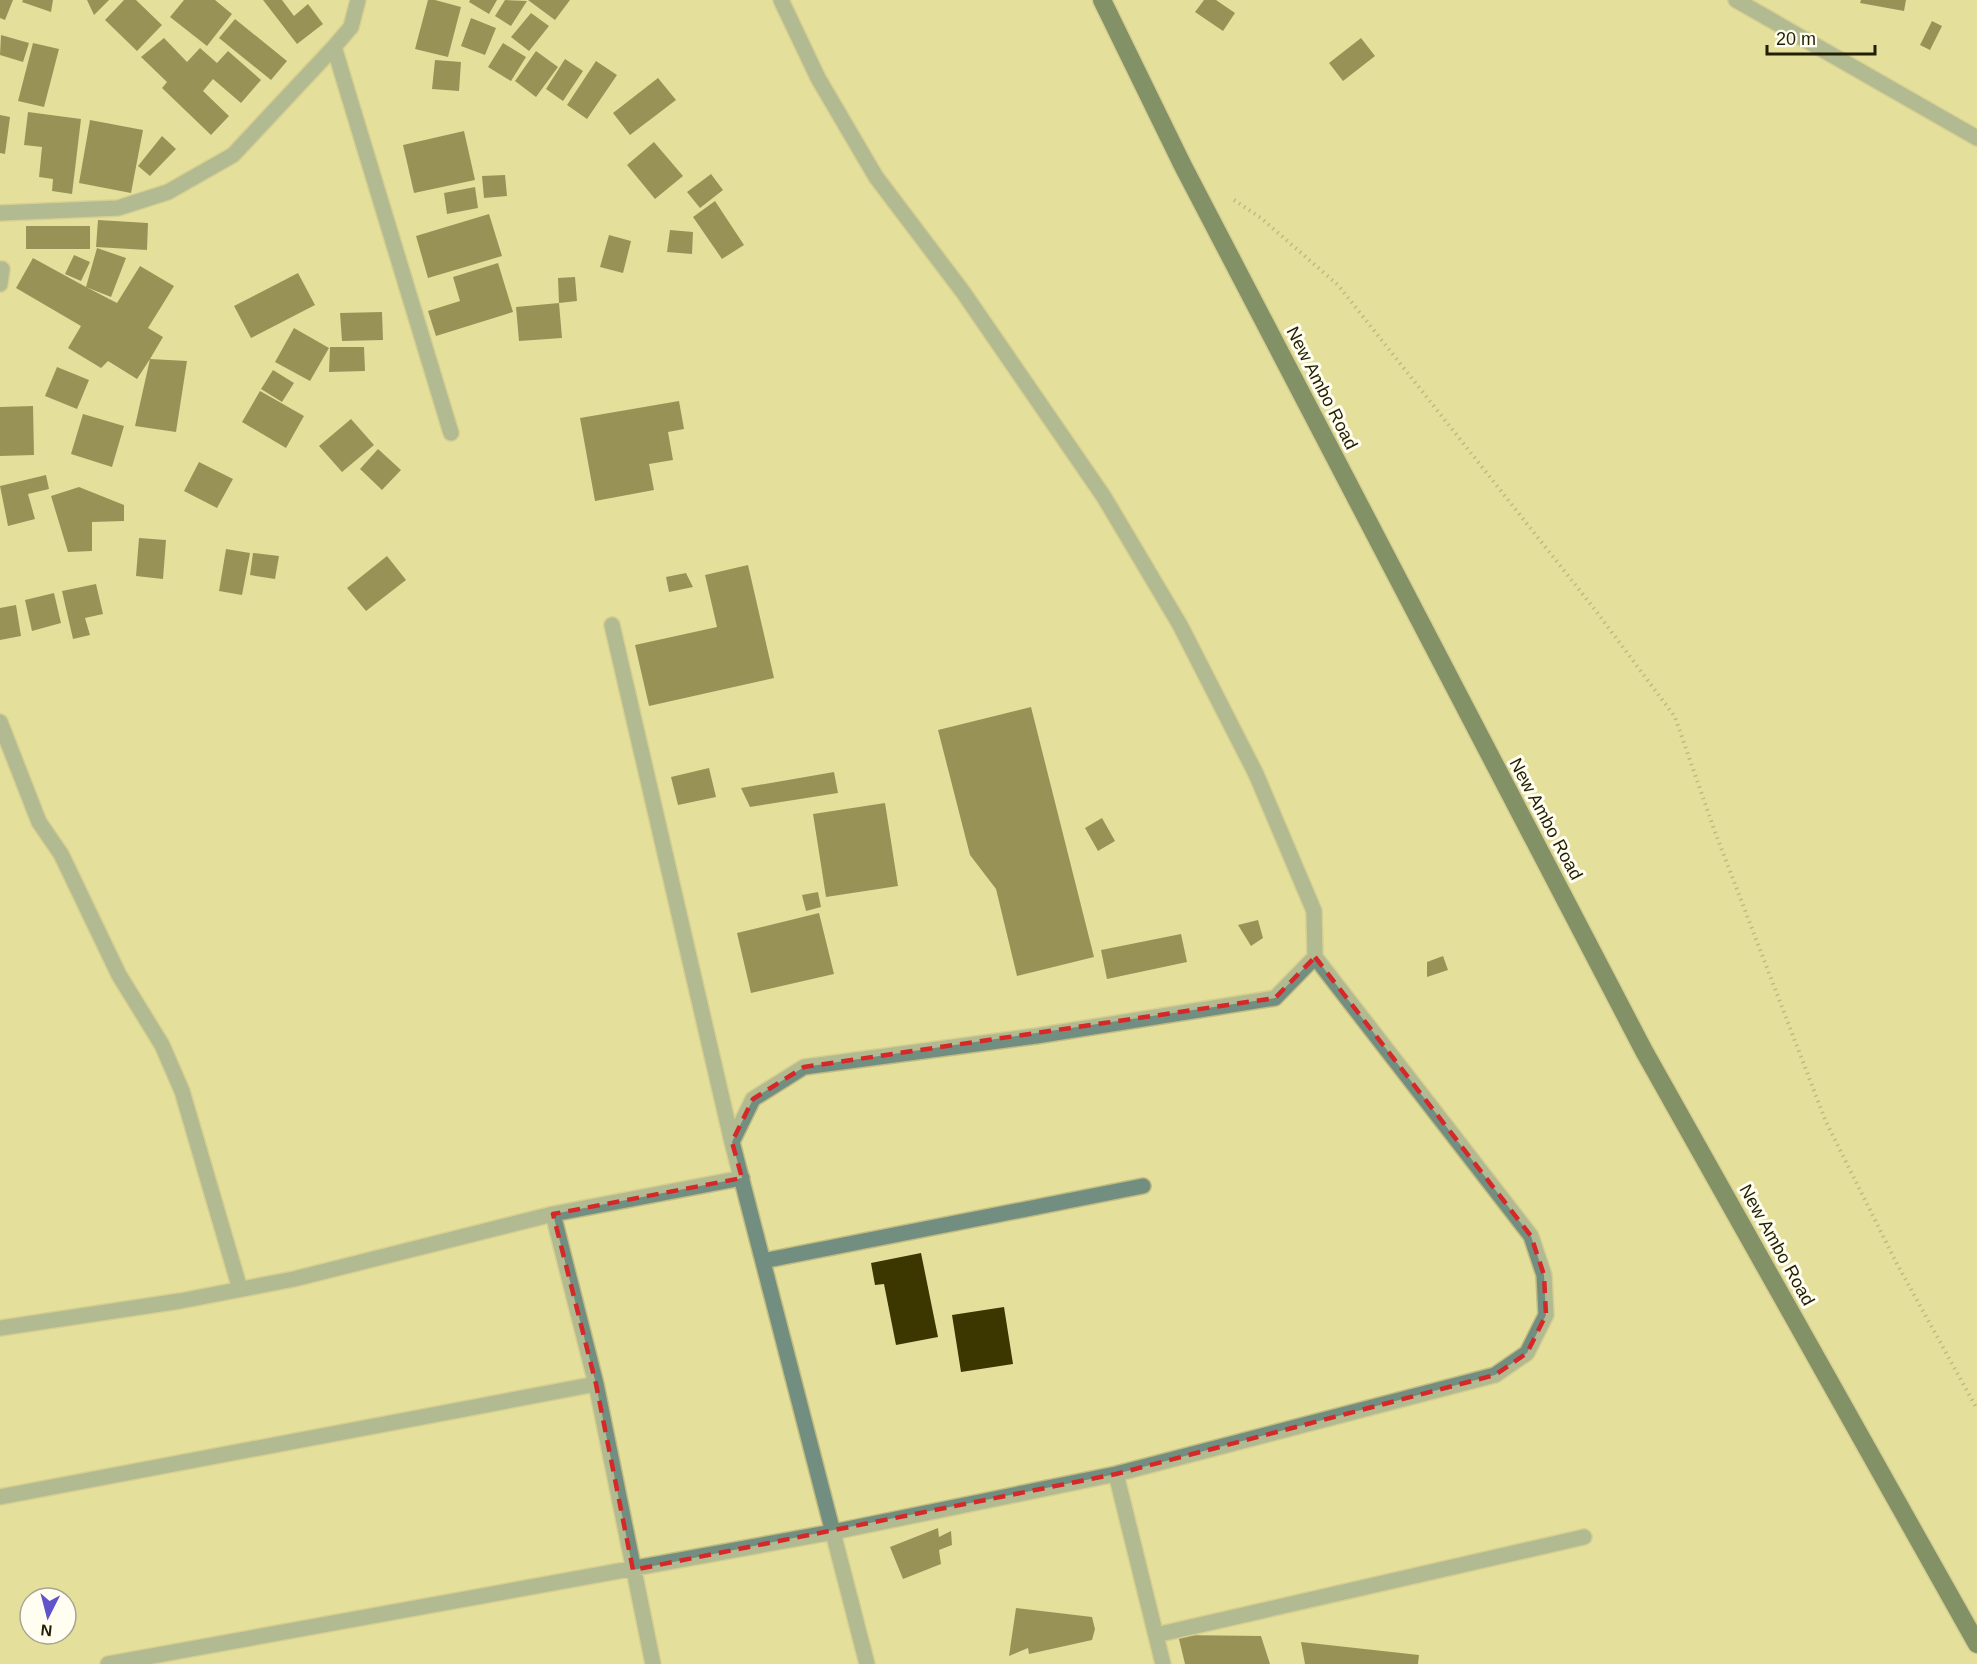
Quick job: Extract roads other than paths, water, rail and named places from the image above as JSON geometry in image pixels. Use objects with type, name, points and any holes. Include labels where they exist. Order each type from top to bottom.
[{"type":"highway","name":"New Ambo Road","points":[[1102,0],[1189,177],[1644,1052],[1977,1644]]},
{"type":"street","points":[[0,213],[118,208],[168,192],[233,155],[351,27],[358,0]]},
{"type":"street","points":[[108,1664],[633,1570],[1116,1474],[1494,1375],[1527,1353],[1546,1315],[1544,1275],[1531,1236],[1315,957],[1314,911],[1256,774],[1180,625],[1104,497],[963,292],[876,177],[818,78],[781,0]]},
{"type":"street","points":[[1736,0],[1977,138]]},
{"type":"street","points":[[334,47],[451,433]]},
{"type":"street","points":[[612,625],[732,1143],[867,1664]]},
{"type":"street","points":[[0,722],[39,822],[61,854],[119,975],[162,1045],[182,1091],[240,1289]]},
{"type":"street","points":[[732,1143],[753,1100],[804,1067],[1036,1036],[1275,998],[1315,957]]},
{"type":"street","points":[[0,1328],[180,1301],[305,1276],[552,1214],[741,1178]]},
{"type":"street","points":[[763,1261],[1143,1186]]},
{"type":"street","points":[[552,1214],[596,1384],[653,1664]]},
{"type":"street","points":[[0,1497],[596,1384]]},
{"type":"street","points":[[1116,1474],[1163,1664]]},
{"type":"street","points":[[1155,1635],[1584,1537]]}]
